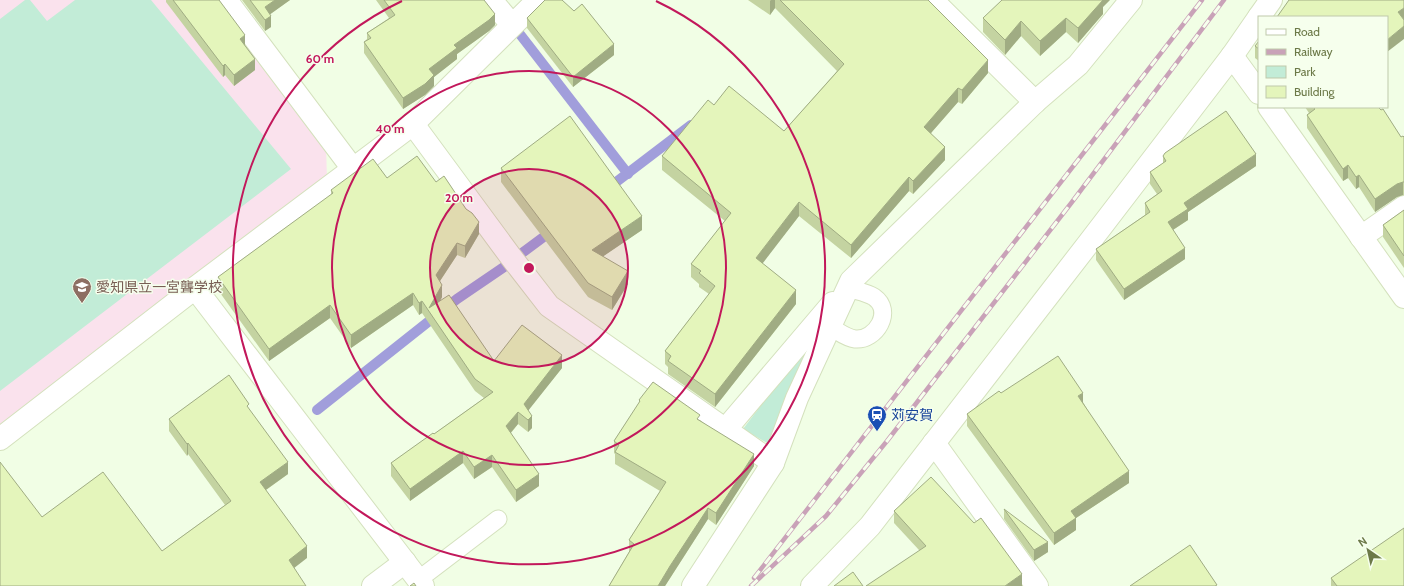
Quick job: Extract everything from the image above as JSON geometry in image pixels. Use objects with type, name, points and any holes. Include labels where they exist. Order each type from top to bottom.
[{"type":"street","points":[[226,0],[353,169]]},
{"type":"street","points":[[492,0],[512,25]]},
{"type":"street","points":[[0,439],[195,288],[413,124],[538,0]]},
{"type":"street","points":[[932,0],[1034,102]]},
{"type":"street","points":[[725,430],[850,284],[1034,102],[1078,65],[1131,0]]},
{"type":"street","points":[[1260,16],[1271,0]]},
{"type":"street","points":[[812,586],[870,526],[1232,56],[1258,18]]},
{"type":"street","points":[[1232,56],[1258,93]]},
{"type":"street","points":[[1270,108],[1404,296]]},
{"type":"street","points":[[413,124],[549,306],[773,463]]},
{"type":"street","points":[[1361,236],[1404,207]]},
{"type":"street","points":[[693,586],[773,463],[797,398],[850,284]]},
{"type":"street","points":[[195,288],[421,583]]},
{"type":"street","points":[[934,443],[1037,586]]},
{"type":"street","points":[[373,586],[405,562]]},
{"type":"lane","points":[[830,326],[845,336],[856,339],[868,337],[877,329],[883,318],[882,308],[875,298],[850,284]]},
{"type":"lane","points":[[421,583],[498,519]]},
{"type":"shaded area","name":"愛知県立一宮聾学校","points":[[0,0],[215,0],[326,147],[327,179],[0,429]]},
{"type":"green space","name":"愛知県立一宮聾学校","points":[[25,0],[30,0],[47,21],[75,0],[151,0],[291,169],[0,391],[0,19]]},
{"type":"green space","points":[[802,352],[808,356],[773,438],[767,443],[743,429]]},
{"type":"building","points":[[173,0],[219,0],[245,35],[240,39],[255,59],[234,75],[225,64],[223,66]]},
{"type":"building","points":[[250,0],[275,0],[265,7],[271,16],[265,20]]},
{"type":"building","points":[[384,0],[484,0],[495,14],[454,45],[457,48],[429,69],[434,75],[425,84],[403,98],[364,42],[371,38],[367,33],[395,15]]},
{"type":"building","points":[[545,0],[562,0],[574,11],[582,4],[614,44],[573,77],[527,18]]},
{"type":"building","points":[[780,0],[928,0],[988,60],[962,90],[958,88],[924,127],[945,147],[913,181],[909,177],[851,245],[799,202],[756,258],[796,290],[715,394],[668,361],[671,356],[665,351],[715,286],[699,273],[701,271],[691,264],[731,213],[662,156],[708,100],[714,105],[729,86],[784,131],[844,64]]},
{"type":"building","points":[[1002,0],[1103,0],[1078,28],[1066,18],[1040,41],[1021,21],[1005,40],[983,18]]},
{"type":"building","points":[[1289,0],[1404,0],[1404,8],[1398,12],[1404,20],[1404,26],[1388,39],[1388,16],[1278,16]]},
{"type":"building","points":[[1314,108],[1383,109],[1401,137],[1404,137],[1404,182],[1397,184],[1375,199],[1359,175],[1356,177],[1348,165],[1343,169],[1307,115],[1315,109]]},
{"type":"building","points":[[1226,111],[1256,154],[1184,203],[1188,209],[1168,222],[1185,248],[1124,289],[1096,249],[1150,212],[1145,203],[1162,191],[1150,172],[1166,161],[1163,156],[1165,153]]},
{"type":"building","points":[[570,116],[642,216],[592,250],[628,271],[612,297],[588,283],[501,168]]},
{"type":"building","points":[[417,156],[436,182],[444,176],[466,209],[472,213],[479,222],[465,246],[457,243],[436,275],[442,285],[429,308],[449,295],[494,361],[522,325],[562,355],[524,404],[532,416],[528,420],[518,412],[506,426],[539,474],[516,490],[492,455],[474,467],[463,451],[410,489],[391,463],[493,392],[475,379],[422,301],[419,303],[413,293],[351,335],[330,305],[269,349],[218,277],[333,193],[331,190],[373,159],[387,178]]},
{"type":"building","points":[[1404,210],[1404,256],[1383,225]]},
{"type":"building","points":[[1058,356],[1083,393],[1078,396],[1129,471],[1071,511],[1076,518],[1054,533],[967,414],[999,391],[1001,393]]},
{"type":"building","points":[[229,375],[249,404],[247,406],[288,462],[260,482],[307,546],[289,560],[306,586],[0,586],[0,462],[42,517],[103,472],[162,551],[231,501],[169,419]]},
{"type":"building","points":[[653,382],[700,415],[697,419],[754,454],[716,513],[708,508],[658,586],[609,586],[634,544],[629,540],[666,482],[615,452],[619,445],[614,441],[640,401],[639,400]]},
{"type":"building","points":[[931,477],[974,523],[981,518],[1022,574],[1005,586],[866,586],[926,546],[894,511]]},
{"type":"building","points":[[1004,509],[1048,542],[1034,550]]},
{"type":"building","points":[[1404,528],[1404,586],[1337,586],[1331,578]]},
{"type":"building","points":[[1190,545],[1217,585],[1130,586]]},
{"type":"building","points":[[853,572],[863,586],[834,586]]},
{"type":"waterway","points":[[519,33],[628,174]]},
{"type":"waterway","points":[[607,189],[691,125]]},
{"type":"waterway","points":[[522,253],[553,230]]},
{"type":"waterway","points":[[317,410],[457,299],[504,267]]},
{"type":"railway","points":[[754,578],[1202,0]]},
{"type":"railway","points":[[751,586],[826,516],[887,441],[1072,202],[1224,0]]},
{"type":"place","name":"愛知県立一宮聾学校","points":[[82,304]]},
{"type":"place","name":"苅安賀","points":[[877,432]]}]
